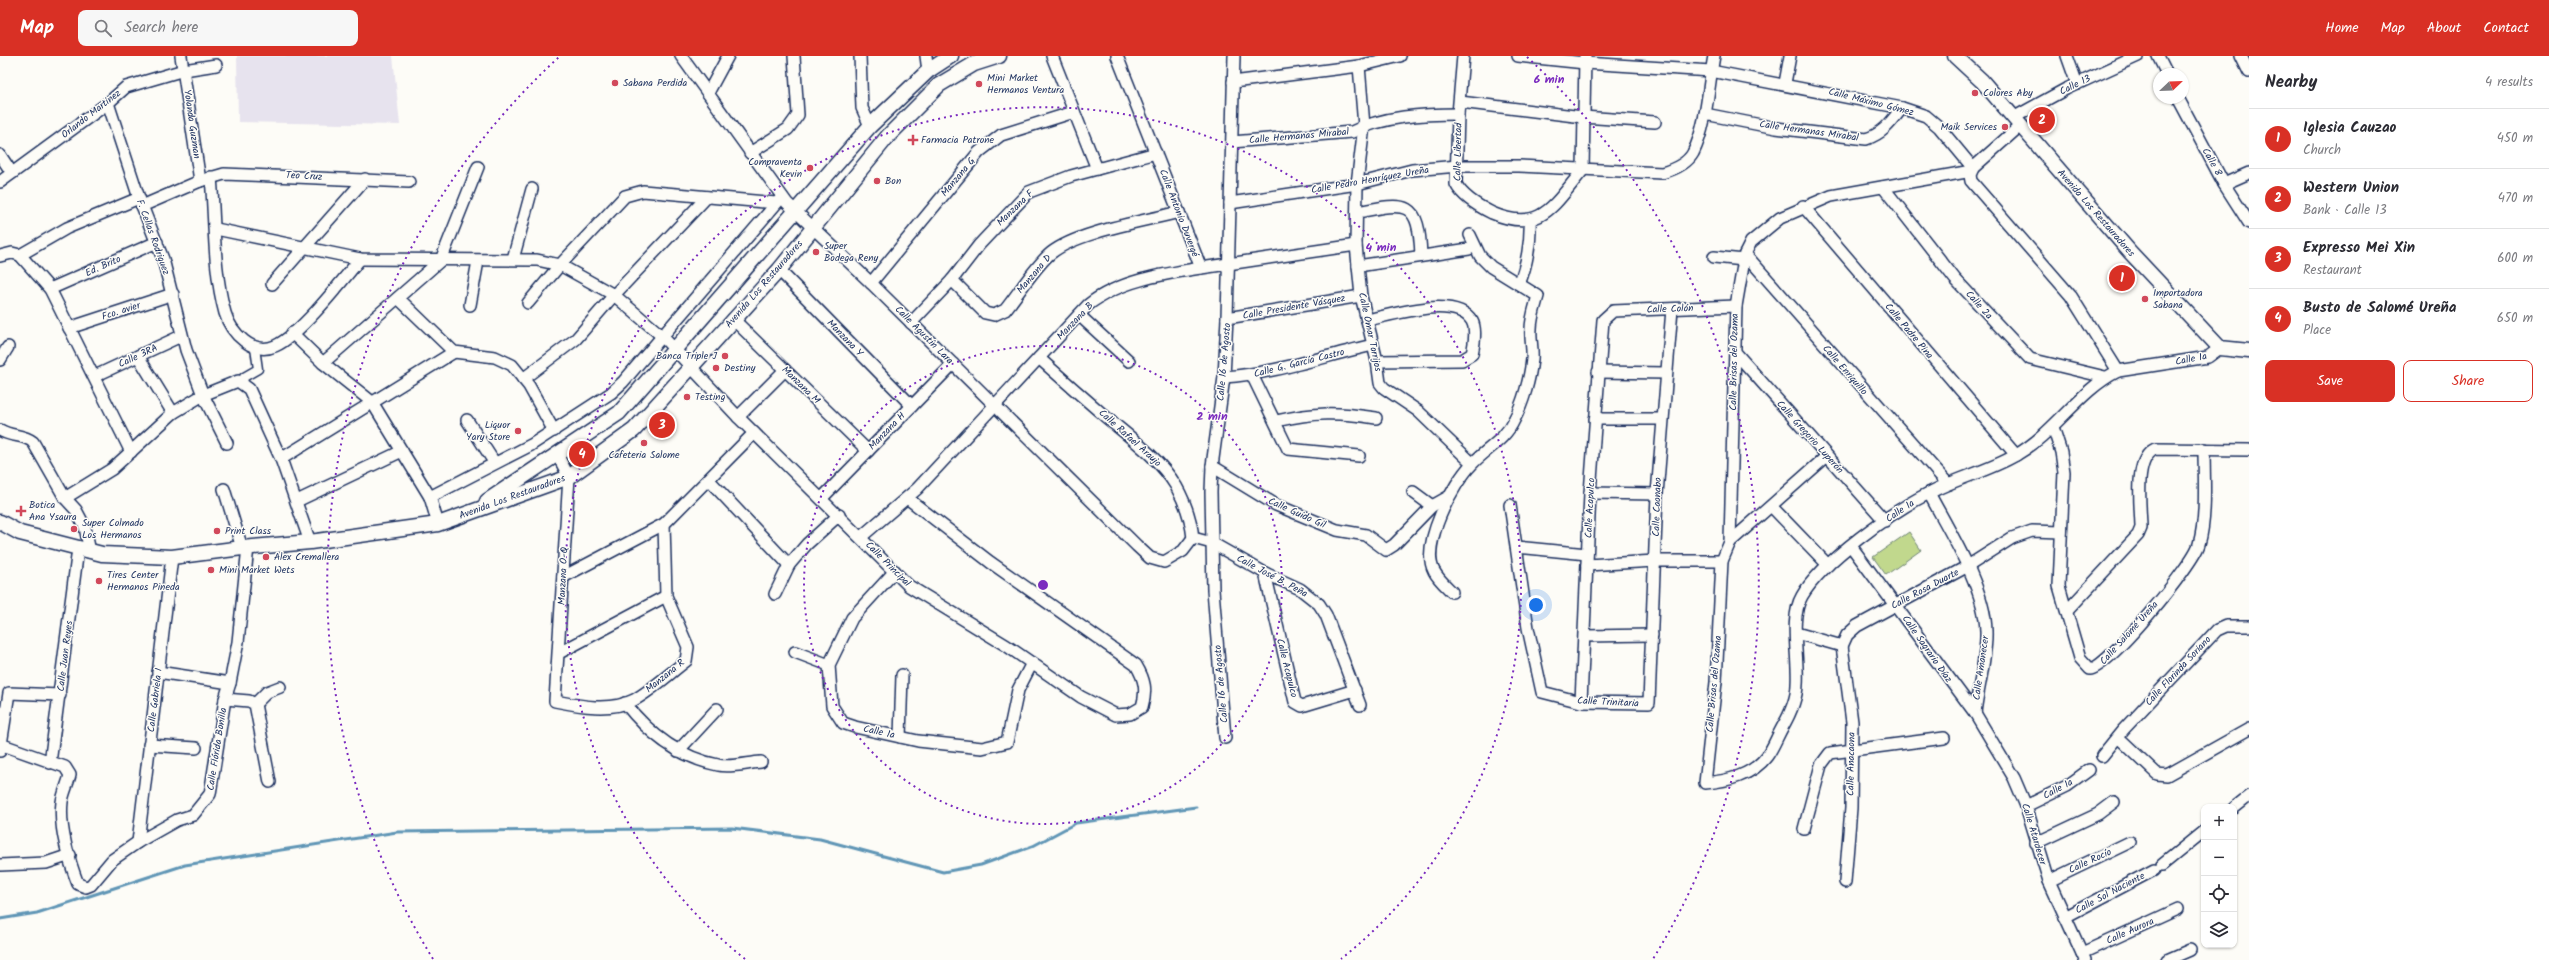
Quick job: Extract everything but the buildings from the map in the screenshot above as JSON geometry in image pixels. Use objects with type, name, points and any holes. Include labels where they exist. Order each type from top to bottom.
[{"type":"street","name":"Yolanda Guzman","points":[[181,56],[200,181]]},
{"type":"street","points":[[708,93],[728,56]]},
{"type":"street","points":[[750,153],[788,129],[798,115],[794,56]]},
{"type":"street","points":[[860,56],[861,103],[870,126]]},
{"type":"street","points":[[926,56],[928,71]]},
{"type":"street","points":[[474,511],[619,413],[870,126],[928,71],[951,56]]},
{"type":"street","name":"Avenida Los Restauradores","points":[[0,522],[20,533],[102,554],[172,557],[245,547],[310,542],[438,524],[569,476],[634,430],[779,270],[888,136],[939,85],[974,64],[999,56]]},
{"type":"street","points":[[1052,56],[1097,169]]},
{"type":"street","name":"Calle Antonio Duvergé","points":[[1117,56],[1201,268],[1356,245]]},
{"type":"street","name":"Calle 16 de Agosto","points":[[1226,738],[1214,590],[1212,543],[1212,466],[1224,377],[1234,56]]},
{"type":"street","points":[[1233,82],[1359,66],[1389,57],[1400,56]]},
{"type":"street","name":"Calle Libertad","points":[[1463,56],[1458,114],[1458,166],[1456,184],[1459,190],[1485,210],[1516,221],[1530,220]]},
{"type":"street","name":"Calle Máximo Gómez","points":[[1518,56],[1585,60],[1711,71],[1785,83],[1902,108],[1926,116],[1939,127],[1973,168]]},
{"type":"street","name":"Calle Pedro Henríquez Ureña","points":[[1230,203],[1357,184],[1412,170],[1458,166],[1519,166],[1583,170],[1662,172],[1674,170],[1692,154],[1704,114],[1714,56]]},
{"type":"street","points":[[1785,83],[1790,56]]},
{"type":"street","name":"Avenida Los Restauradores","points":[[1955,56],[1982,81],[2130,252],[2220,348]]},
{"type":"street","points":[[2067,56],[2077,84]]},
{"type":"street","name":"Calle 13","points":[[2017,122],[2077,84],[2138,56]]},
{"type":"street","points":[[2158,56],[2164,68]]},
{"type":"street","points":[[2241,56],[2249,72]]},
{"type":"street","name":"Calle Agustín Lara","points":[[686,59],[750,153],[779,200],[796,212],[871,283],[1150,558],[1164,562],[1173,558],[1184,551],[1193,538]]},
{"type":"street","points":[[1519,284],[1523,275],[1529,239],[1530,220],[1542,216],[1554,205],[1583,170],[1585,60]]},
{"type":"street","name":"Orlando Martinez","points":[[0,182],[108,103],[130,85],[184,70],[216,65]]},
{"type":"street","name":"Calle Omar Torrijos","points":[[1359,66],[1364,126],[1357,184],[1358,212],[1356,245],[1361,296],[1378,361],[1380,382],[1384,388],[1418,411],[1472,463]]},
{"type":"street","points":[[1460,102],[1583,116],[1655,122]]},
{"type":"street","name":"F. Cellas Rodriguez","points":[[108,103],[141,202],[157,242],[173,294],[181,336],[203,395],[227,443]]},
{"type":"street","name":"Calle 8","points":[[2181,104],[2224,184],[2249,223]]},
{"type":"street","name":"Calle Hermanas Mirabal","points":[[1704,114],[1776,128],[1866,139],[1879,135],[1886,129],[1902,108]]},
{"type":"street","name":"Manzana G","points":[[871,283],[979,152],[1001,135],[1074,112]]},
{"type":"street","name":"Calle Hermanas Mirabal","points":[[1232,142],[1352,132],[1364,126],[1425,114],[1458,114]]},
{"type":"street","name":"Calle Brisas del Ozama","points":[[1705,783],[1716,682],[1722,561],[1730,542],[1736,306],[1744,257],[1750,242],[1780,218],[1804,206],[1831,196],[1966,172],[1973,168],[2017,122]]},
{"type":"street","name":"Manzana F","points":[[911,322],[952,280],[979,245],[1029,192],[1097,169],[1156,153]]},
{"type":"street","points":[[0,155],[12,173]]},
{"type":"street","points":[[323,363],[441,260],[478,167]]},
{"type":"street","points":[[1973,168],[1970,175],[1971,181],[2071,296],[2118,371]]},
{"type":"street","points":[[2224,184],[2249,173]]},
{"type":"street","name":"Teo Cruz","points":[[200,181],[212,177],[238,174],[409,182]]},
{"type":"street","points":[[212,177],[219,283],[225,315],[237,334],[255,348],[275,346],[292,333],[330,295],[360,259]]},
{"type":"street","points":[[272,284],[365,180]]},
{"type":"street","points":[[20,255],[67,228],[200,181]]},
{"type":"street","name":"Calle 2a","points":[[1883,187],[1955,279],[2030,359],[2105,377]]},
{"type":"street","points":[[513,259],[532,189]]},
{"type":"street","points":[[528,303],[560,265],[625,196],[634,192],[779,200]]},
{"type":"street","points":[[523,379],[576,339],[614,295],[707,197]]},
{"type":"street","points":[[430,497],[554,431],[623,382],[779,200]]},
{"type":"street","points":[[1358,212],[1392,205],[1406,207],[1414,214],[1418,228],[1421,256]]},
{"type":"street","name":"Calle Padre Pina","points":[[1804,206],[2016,455]]},
{"type":"street","name":"Manzana D","points":[[952,280],[984,313],[994,315],[1005,310],[1050,254],[1060,246],[1084,236],[1179,212]]},
{"type":"street","points":[[216,229],[360,259],[478,261],[513,259],[560,265]]},
{"type":"street","points":[[1452,592],[1435,572],[1431,556],[1434,535],[1448,497],[1472,463],[1490,450],[1514,422],[1527,382],[1532,359],[1531,328],[1538,296],[1491,267],[1480,256],[1470,235]]},
{"type":"street","name":"Ed. Brito","points":[[50,289],[157,242]]},
{"type":"street","points":[[1358,266],[1469,249]]},
{"type":"street","points":[[0,256],[12,253],[20,255],[50,289],[95,376],[131,452]]},
{"type":"street","points":[[1714,257],[1744,257]]},
{"type":"street","name":"Calle Enriquillo","points":[[1744,257],[1948,484]]},
{"type":"street","points":[[470,305],[478,261]]},
{"type":"street","name":"Calle Principal","points":[[560,265],[614,295],[662,336],[738,417],[862,537],[909,586],[1032,663],[1081,696],[1116,715],[1130,714],[1142,707],[1146,693],[1144,678],[1136,665],[990,562],[907,498]]},
{"type":"street","name":"Manzana B","points":[[862,537],[907,498],[996,406],[1079,315],[1101,295],[1118,288],[1173,272],[1201,268]]},
{"type":"street","name":"Manzana Y","points":[[779,270],[912,406]]},
{"type":"street","name":"Fco. avier","points":[[69,328],[173,294]]},
{"type":"street","name":"Calle Presidente Vásquez","points":[[1227,318],[1361,296]]},
{"type":"street","points":[[398,298],[454,352],[495,357],[512,365],[523,379],[554,431]]},
{"type":"street","name":"Calle Colón","points":[[1606,315],[1613,311],[1736,306]]},
{"type":"street","points":[[1367,320],[1426,308],[1447,308],[1463,312],[1473,322],[1475,338],[1472,354],[1462,360],[1378,361]]},
{"type":"street","name":"Calle Caonabo","points":[[1646,704],[1650,700],[1657,494],[1672,308]]},
{"type":"street","points":[[1079,315],[1129,361]]},
{"type":"street","name":"Calle Acapulco","points":[[1581,702],[1590,493],[1601,336],[1606,315]]},
{"type":"street","name":"Manzana M","points":[[733,319],[868,451]]},
{"type":"street","points":[[292,333],[323,363],[372,402],[430,497],[438,524]]},
{"type":"street","name":"Calle 3RA","points":[[95,376],[181,336]]},
{"type":"street","name":"Calle G. García Castro","points":[[1224,377],[1252,375],[1320,356],[1373,345]]},
{"type":"street","points":[[0,360],[8,347]]},
{"type":"street","points":[[243,383],[244,377],[258,369],[255,348]]},
{"type":"street","points":[[2220,348],[2249,351]]},
{"type":"street","name":"Calle 1a","points":[[1705,783],[1727,781],[1743,775],[1767,757],[1786,720],[1798,685],[1796,606],[1803,594],[1828,565],[1885,521],[1929,493],[2016,455],[2053,427],[2071,407],[2105,377],[2118,371],[2208,357],[2220,348]]},
{"type":"street","points":[[281,459],[454,352]]},
{"type":"street","name":"Calle Gregorio Luperón","points":[[1735,352],[1885,521]]},
{"type":"street","points":[[138,356],[173,413]]},
{"type":"street","name":"Calle Rafael Araujo","points":[[1039,358],[1127,434],[1163,469],[1176,485],[1185,504],[1192,522],[1193,538]]},
{"type":"street","name":"Manzana H","points":[[822,498],[953,364]]},
{"type":"street","points":[[738,417],[785,370]]},
{"type":"street","points":[[1598,372],[1666,372]]},
{"type":"street","points":[[1252,375],[1276,421],[1286,446],[1291,451],[1359,456]]},
{"type":"street","points":[[65,498],[112,469],[173,413],[203,395],[238,381],[249,388],[281,459],[298,501],[310,542]]},
{"type":"street","points":[[1276,421],[1314,413],[1345,413],[1376,418]]},
{"type":"street","points":[[1595,419],[1662,419]]},
{"type":"street","points":[[467,420],[494,462]]},
{"type":"street","name":"Calle Salomé Ureña","points":[[2053,427],[2062,452],[2064,472],[2059,586],[2080,658],[2090,670],[2096,669],[2139,625],[2194,557],[2200,543],[2202,523],[2204,449]]},
{"type":"street","name":"Calle Juan Reyes","points":[[0,430],[16,436],[26,436],[33,442],[65,498],[85,527],[84,550],[50,763]]},
{"type":"street","points":[[563,577],[664,524],[754,433]]},
{"type":"street","points":[[2067,611],[2138,535],[2141,528],[2141,468],[2148,452],[2155,449],[2249,450]]},
{"type":"street","points":[[298,501],[402,451]]},
{"type":"street","points":[[557,454],[569,476]]},
{"type":"street","points":[[1730,542],[1772,507],[1827,456]]},
{"type":"street","name":"Calle Guido Gil","points":[[1212,466],[1276,505],[1304,518],[1337,530],[1366,535],[1386,550],[1390,548],[1432,506]]},
{"type":"street","name":"Manzana O-Q","points":[[556,701],[569,476]]},
{"type":"street","points":[[709,480],[789,565]]},
{"type":"street","points":[[224,489],[245,547]]},
{"type":"street","points":[[1413,492],[1432,506],[1448,497]]},
{"type":"street","points":[[1590,493],[1657,494]]},
{"type":"street","name":"Calle Amanecer","points":[[1929,493],[1968,566],[1985,618],[1986,632],[1975,713]]},
{"type":"street","points":[[1510,505],[1517,547],[1587,560],[1722,561]]},
{"type":"street","points":[[1772,507],[1828,565]]},
{"type":"street","points":[[775,594],[789,565],[807,544],[839,515]]},
{"type":"street","name":"Manzana R","points":[[556,701],[578,706],[609,707],[625,703],[634,700],[686,661],[688,647],[666,596],[664,524]]},
{"type":"street","name":"Calle Rosa Duarte","points":[[1842,646],[1847,635],[1857,626],[1968,566],[2012,538],[2032,531],[2061,532]]},
{"type":"street","name":"Calle José B. Peña","points":[[1193,538],[1212,543],[1265,573],[1300,589],[1319,604],[1326,615],[1360,705]]},
{"type":"street","name":"Calle Sagrario Díaz","points":[[1852,546],[1975,713]]},
{"type":"street","name":"Calle Flórida Bonilla","points":[[50,763],[65,768],[70,775],[62,802],[62,822],[78,884],[86,887],[91,885],[112,860],[138,842],[177,820],[193,815],[210,794],[225,700],[230,684],[238,642],[245,547]]},
{"type":"street","name":"Calle Trinitaria","points":[[1517,547],[1528,628],[1540,687],[1546,694],[1581,702],[1646,704]]},
{"type":"street","name":"Calle Gabriela I","points":[[138,842],[172,557]]},
{"type":"street","name":"Calle 1a","points":[[894,571],[852,618],[829,666],[832,706],[843,723],[900,737],[982,748],[1007,742],[1018,690],[1032,663]]},
{"type":"street","name":"Calle Acapulco","points":[[1265,573],[1295,702],[1302,706],[1355,690]]},
{"type":"street","points":[[558,654],[666,596]]},
{"type":"street","name":"Calle Florinda Soriano","points":[[2102,756],[2217,630],[2226,626],[2249,626]]},
{"type":"street","points":[[1796,633],[1842,646]]},
{"type":"street","points":[[1585,636],[1652,635]]},
{"type":"street","name":"Calle Anacaona","points":[[1842,646],[1852,722],[1851,808],[1845,882]]},
{"type":"street","points":[[795,652],[829,666]]},
{"type":"street","points":[[158,672],[230,684]]},
{"type":"street","points":[[900,737],[902,675]]},
{"type":"street","points":[[255,704],[267,692],[280,687]]},
{"type":"street","points":[[50,763],[1,746],[9,693],[60,695]]},
{"type":"street","points":[[225,700],[249,701],[255,704]]},
{"type":"street","points":[[625,703],[642,726],[678,751],[719,766],[761,762]]},
{"type":"street","points":[[255,704],[270,782]]},
{"type":"street","points":[[678,751],[717,709]]},
{"type":"street","name":"Calle Atardecer","points":[[1975,713],[2014,778],[2026,806],[2036,843],[2049,881],[2084,956]]},
{"type":"street","points":[[2118,737],[2157,774],[2167,775],[2249,729]]},
{"type":"street","points":[[1804,829],[1825,758],[1834,751],[1852,752],[1944,738]]},
{"type":"street","points":[[150,745],[196,748]]},
{"type":"street","name":"Calle 1a","points":[[2026,806],[2067,786],[2089,770]]},
{"type":"street","points":[[2237,806],[2249,796]]},
{"type":"street","points":[[2036,843],[2098,814],[2114,802]]},
{"type":"street","name":"Calle Sol Naciente","points":[[2065,917],[2158,867],[2201,833]]},
{"type":"street","name":"Calle Rocío","points":[[2049,881],[2130,842]]},
{"type":"street","points":[[0,866],[46,863],[70,855]]},
{"type":"street","name":"Calle Aurora","points":[[2084,956],[2178,909]]},
{"type":"street","points":[[2167,960],[2190,950]]},
{"type":"shaded area","points":[[237,56],[393,56],[400,125],[238,122]]},
{"type":"green space","points":[[1909,532],[1921,550],[1886,575],[1873,557]]},
{"type":"waterway","points":[[0,919],[37,913],[185,865],[397,832],[732,828],[820,839],[943,872],[981,865],[1033,846],[1076,823],[1196,807]]},
{"type":"place","name":"Sabana Perdida","points":[[615,83]]},
{"type":"place","name":"Mini Market Hermanos Ventura","points":[[979,84]]},
{"type":"place","name":"Colores Aby","points":[[1975,93]]},
{"type":"place","name":"Western Union","points":[[2042,120]]},
{"type":"place","name":"Maik Services","points":[[2005,127]]},
{"type":"place","name":"Farmacia Patrone","points":[[913,140]]},
{"type":"place","name":"Compraventa Kevin","points":[[810,168]]},
{"type":"place","name":"Bon","points":[[877,181]]},
{"type":"place","name":"Super Bodega Reny","points":[[816,252]]},
{"type":"place","name":"Iglesia Cauzao","points":[[2122,278]]},
{"type":"place","name":"Importadora Sabana","points":[[2145,299]]},
{"type":"place","name":"Banca Triple J","points":[[725,356]]},
{"type":"place","name":"Destiny","points":[[716,368]]},
{"type":"place","name":"Testing","points":[[687,397]]},
{"type":"place","name":"Expresso Mei Xin","points":[[662,425]]},
{"type":"place","name":"Liquor Yary Store","points":[[518,431]]},
{"type":"place","name":"Cafeteria Salome","points":[[644,443]]},
{"type":"place","name":"Busto de Salomé Ureña","points":[[582,454]]},
{"type":"place","name":"Botica Ana Ysaura","points":[[21,511]]},
{"type":"place","name":"Super Colmado Los Hermanos","points":[[74,529]]},
{"type":"place","name":"Print Class","points":[[217,531]]},
{"type":"place","name":"Alex Cremallera","points":[[266,557]]},
{"type":"place","name":"Mini Market Wets","points":[[211,570]]},
{"type":"place","name":"Tires Center Hermanos Pineda","points":[[99,581]]}]
